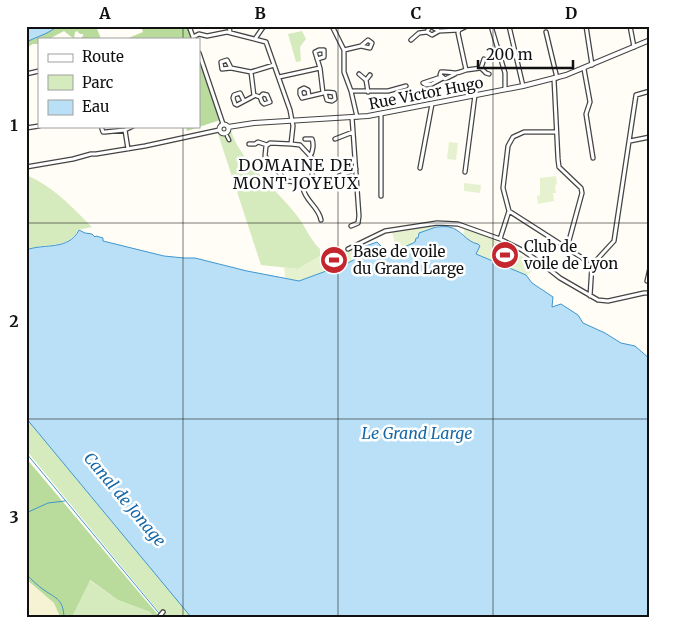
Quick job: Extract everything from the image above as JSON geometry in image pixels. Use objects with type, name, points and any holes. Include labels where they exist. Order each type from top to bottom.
[{"type":"street","points":[[189,26],[193,38],[199,34],[207,36],[230,32],[265,42]]},
{"type":"street","points":[[229,26],[230,32]]},
{"type":"street","points":[[332,26],[344,50],[344,72],[351,91],[354,117],[353,132],[359,216],[358,223],[351,226]]},
{"type":"street","points":[[411,40],[419,33],[427,32],[432,35],[440,31],[460,30],[467,26]]},
{"type":"street","points":[[492,26],[505,73],[505,89]]},
{"type":"street","points":[[509,26],[523,86]]},
{"type":"street","points":[[586,26],[592,65]]},
{"type":"street","points":[[630,26],[634,47]]},
{"type":"street","points":[[427,32],[432,27],[440,31]]},
{"type":"street","points":[[255,39],[263,28]]},
{"type":"street","points":[[263,28],[265,42],[279,77],[292,121],[291,144]]},
{"type":"street","points":[[460,30],[458,33],[466,70]]},
{"type":"street","points":[[546,32],[556,79],[556,132],[559,167],[581,188],[582,193],[567,248]]},
{"type":"street","name":"Rue Victor Hugo","points":[[228,127],[254,123],[381,114],[523,86],[556,79],[584,69],[650,40]]},
{"type":"street","points":[[344,50],[361,46]]},
{"type":"street","points":[[26,167],[73,159],[87,154],[128,149],[219,130],[225,133],[228,127],[223,124],[200,56]]},
{"type":"street","points":[[481,68],[484,59]]},
{"type":"street","points":[[310,96],[324,93],[317,60]]},
{"type":"street","points":[[231,68],[251,72],[274,66]]},
{"type":"street","points":[[279,77],[320,68]]},
{"type":"street","points":[[442,78],[432,84],[426,85],[423,83],[466,70],[481,68],[489,74]]},
{"type":"street","points":[[584,69],[590,102],[586,114],[593,158]]},
{"type":"street","points":[[442,78],[440,74],[444,71],[455,74]]},
{"type":"street","points":[[251,72],[254,95]]},
{"type":"street","points":[[359,74],[366,80],[368,92]]},
{"type":"street","points":[[366,80],[370,75]]},
{"type":"street","points":[[351,91],[388,91],[406,86]]},
{"type":"street","points":[[590,296],[592,265],[614,241],[636,95],[650,92]]},
{"type":"street","points":[[244,101],[254,95],[260,97]]},
{"type":"street","points":[[465,172],[475,95]]},
{"type":"street","points":[[420,168],[432,104]]},
{"type":"street","points":[[381,114],[381,196]]},
{"type":"street","points":[[219,130],[223,124]]},
{"type":"street","points":[[102,128],[103,132],[129,128]]},
{"type":"street","points":[[125,130],[128,149]]},
{"type":"street","points":[[336,139],[353,132]]},
{"type":"street","points":[[500,239],[509,212],[503,188],[508,146],[513,137],[524,132],[556,132]]},
{"type":"street","points":[[630,141],[650,137]]},
{"type":"street","points":[[306,139],[312,139],[313,141],[310,156]]},
{"type":"street","points":[[249,144],[258,142],[268,145],[270,143],[300,145],[313,159],[312,177],[303,188],[304,194],[320,215],[321,220]]},
{"type":"street","points":[[268,145],[266,146],[265,156],[286,181],[306,183]]},
{"type":"street","points":[[339,176],[356,169]]},
{"type":"street","points":[[509,212],[587,261]]},
{"type":"street","points":[[348,249],[385,231],[437,223],[458,224],[500,239],[532,257],[560,278],[598,300],[608,301],[650,291]]},
{"type":"street","points":[[647,280],[650,268]]},
{"type":"street","points":[[159,617],[163,612]]},
{"type":"shaded area","points":[[26,579],[54,603],[60,617],[35,617],[26,611]]},
{"type":"green space","points":[[59,26],[96,26],[101,38],[81,38],[83,34],[77,31],[73,38],[64,31],[51,38],[38,38],[38,44],[33,44],[26,48],[26,42]]},
{"type":"green space","points":[[141,26],[187,26],[191,38],[128,38],[143,32]]},
{"type":"green space","points":[[302,31],[306,39],[300,47],[301,61],[296,62],[288,34]]},
{"type":"green space","points":[[200,62],[220,120],[200,127]]},
{"type":"green space","points":[[231,131],[236,143],[251,165],[301,221],[313,242],[320,249],[320,256],[298,269],[261,265],[218,134],[224,136]]},
{"type":"green space","points":[[449,142],[458,143],[456,160],[447,159]]},
{"type":"green space","points":[[26,175],[53,191],[92,227],[78,230],[74,236],[62,243],[26,250]]},
{"type":"green space","points":[[556,176],[556,193],[553,193],[554,201],[538,204],[537,196],[540,195],[540,178]]},
{"type":"green space","points":[[464,183],[481,185],[480,193],[464,191]]},
{"type":"green space","points":[[436,224],[436,227],[419,233],[418,239],[415,242],[411,241],[412,244],[399,250],[398,246],[396,247],[392,232]]},
{"type":"green space","name":"Club de voile de Lyon","points":[[465,228],[494,240],[537,265],[526,275],[475,254],[479,246],[462,236]]},
{"type":"green space","name":"Base de voile du Grand Large","points":[[359,244],[364,250],[362,255],[348,263],[299,281],[285,278],[284,267],[298,269],[320,256],[341,253]]},
{"type":"green space","points":[[26,418],[191,617],[163,617],[26,450]]},
{"type":"green space","points":[[26,458],[160,617],[153,617],[150,612],[118,600],[90,580],[72,617],[60,617],[54,603],[26,579],[26,501],[29,497],[26,494]]},
{"type":"green space","points":[[89,580],[118,600],[150,612],[153,617],[72,617]]},
{"type":"water","points":[[26,26],[59,26],[26,42]]},
{"type":"water","name":"Le Grand Large","points":[[436,227],[447,227],[457,230],[470,241],[480,246],[476,254],[526,275],[532,283],[553,297],[552,307],[561,304],[578,315],[583,323],[621,343],[635,346],[650,359],[650,617],[191,617],[26,418],[26,250],[62,244],[74,237],[79,230],[92,234],[95,237],[103,238],[103,241],[164,256],[195,258],[299,281],[348,263],[362,255],[363,247],[377,242],[385,250],[396,251],[415,242],[419,233]]},
{"type":"waterway","points":[[26,453],[162,617]]},
{"type":"waterway","points":[[26,513],[48,503],[65,501]]},
{"type":"waterway","points":[[26,574],[61,603],[64,617]]},
{"type":"place","name":"Club de voile de Lyon","points":[[505,255]]},
{"type":"place","name":"Base de voile du Grand Large","points":[[334,260]]},
{"type":"district","name":"DOMAINE DE MONT JOYEUX","points":[[296,174]]},
{"type":"water label","name":"Canal de Jonage","points":[[125,499]]}]
